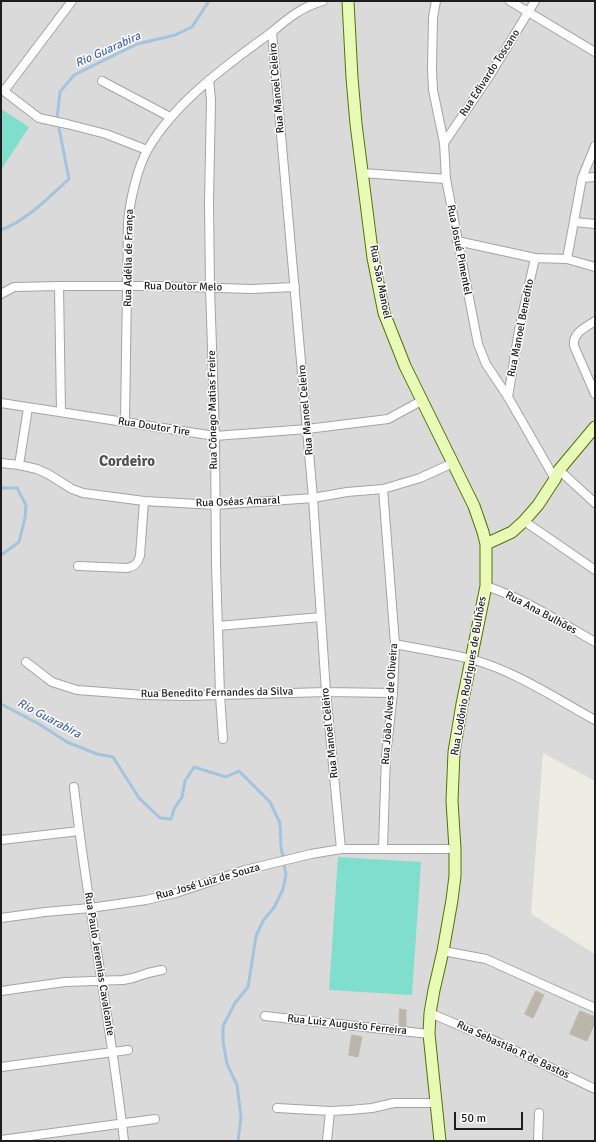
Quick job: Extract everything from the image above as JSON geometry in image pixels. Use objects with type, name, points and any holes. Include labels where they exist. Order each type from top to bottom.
[{"type":"main road","name":"Rua São Manoel","points":[[348,1],[356,124],[373,258],[384,313],[405,366],[474,506],[486,544]]},
{"type":"main road","points":[[486,544],[512,532],[524,521],[538,505],[557,475],[595,427]]},
{"type":"main road","name":"Rua Lodônio Rodrigues de Bulhões","points":[[440,1141],[430,1034],[430,1013],[443,951],[455,876],[452,801],[454,752],[462,704],[486,586],[486,544]]},
{"type":"street","points":[[72,1],[2,90],[29,112],[39,118],[106,134],[147,150]]},
{"type":"street","name":"Rua Manoel Celeiro","points":[[323,1],[314,3],[303,9],[272,32],[313,498],[326,692],[341,849]]},
{"type":"street","name":"Rua Josué Pimentel","points":[[436,1],[433,17],[432,69],[436,109],[444,143],[446,179],[478,344],[486,364],[557,475],[595,503]]},
{"type":"street","points":[[510,1],[595,52]]},
{"type":"street","name":"Rua Edivardo Toscano","points":[[444,143],[490,76],[535,1]]},
{"type":"street","name":"Rua Adélia de França","points":[[125,422],[128,222],[130,206],[137,179],[147,150],[170,117],[210,80],[272,32]]},
{"type":"street","points":[[102,80],[170,117]]},
{"type":"street","name":"Rua Cônego Matias Freire","points":[[210,80],[210,288],[215,436],[218,626],[223,740]]},
{"type":"street","points":[[567,260],[582,178],[595,146]]},
{"type":"street","points":[[362,173],[446,179]]},
{"type":"street","points":[[582,178],[595,177]]},
{"type":"street","points":[[574,222],[595,224]]},
{"type":"street","points":[[458,241],[535,258],[567,260],[595,267]]},
{"type":"street","name":"Rua Manoel Benedito","points":[[508,397],[535,258]]},
{"type":"street","points":[[60,286],[61,412]]},
{"type":"street","name":"Rua Doutor Melo","points":[[1,294],[14,288],[60,286],[158,286],[210,288],[295,287]]},
{"type":"street","points":[[595,320],[579,332],[573,341],[595,394]]},
{"type":"street","name":"Rua Doutor Tire","points":[[1,403],[215,436],[307,429],[388,419],[423,400]]},
{"type":"street","points":[[19,465],[28,408]]},
{"type":"street","name":"Rua Oséas Amaral","points":[[1,463],[36,469],[48,474],[72,489],[84,493],[144,501],[215,505],[313,498],[347,492],[383,489],[420,478],[453,463]]},
{"type":"street","name":"Rua João Alves de Oliveira","points":[[383,489],[395,644],[393,693],[386,756],[383,848]]},
{"type":"street","points":[[78,566],[128,568],[138,562],[140,556],[144,501]]},
{"type":"street","points":[[524,521],[595,570]]},
{"type":"street","name":"Rua Ana Bulhões","points":[[486,586],[520,600],[595,642]]},
{"type":"street","points":[[218,626],[321,617]]},
{"type":"street","points":[[395,644],[471,660],[502,670],[531,684],[595,720]]},
{"type":"street","name":"Rua Benedito Fernandes da Silva","points":[[26,662],[52,682],[78,690],[143,695],[220,695],[326,692],[393,693]]},
{"type":"street","name":"Rua Paulo Jeremias Cavalcante","points":[[74,787],[79,831],[124,1141]]},
{"type":"street","points":[[1,840],[79,831]]},
{"type":"street","name":"Rua José Luiz de Souza","points":[[1,918],[146,900],[176,893],[245,870],[341,849],[455,849]]},
{"type":"street","points":[[443,951],[486,959],[595,1008]]},
{"type":"street","points":[[1,991],[65,982],[133,978],[162,970]]},
{"type":"street","name":"Rua Sebastião R de Bastos","points":[[430,1013],[491,1039],[595,1089]]},
{"type":"street","name":"Rua Luiz Augusto Ferreira","points":[[265,1016],[430,1034]]},
{"type":"street","points":[[1,1067],[128,1050]]},
{"type":"street","points":[[277,1108],[330,1111],[372,1108],[394,1103],[436,1103]]},
{"type":"street","points":[[327,1141],[330,1111]]},
{"type":"street","points":[[538,1141],[539,1113]]},
{"type":"street","points":[[1,1140],[155,1119]]},
{"type":"shaded area","points":[[1,1],[595,1],[595,781],[543,753],[531,914],[595,954],[595,1141],[1,1141]]},
{"type":"shaded area","points":[[1,109],[29,127],[1,170]]},
{"type":"shaded area","points":[[338,857],[421,862],[412,995],[329,990]]},
{"type":"building","points":[[536,991],[544,995],[533,1018],[525,1014]]},
{"type":"building","points":[[400,1009],[406,1010],[406,1028],[399,1028]]},
{"type":"building","points":[[580,1011],[595,1017],[595,1022],[587,1041],[570,1034]]},
{"type":"building","points":[[352,1035],[362,1037],[358,1057],[349,1055]]},
{"type":"waterway","name":"Rio Guarabira","points":[[1,230],[20,220],[45,201],[69,179],[57,118],[60,92],[74,75],[137,44],[175,35],[192,27],[209,1]]},
{"type":"waterway","name":"Rio Guarabira","points":[[1,488],[17,488],[26,505],[25,518],[19,542],[1,555]]},
{"type":"waterway","name":"Rio Guarabira","points":[[1,704],[39,724],[67,742],[97,754],[113,757],[139,798],[160,818],[171,819],[174,809],[182,797],[185,781],[194,767],[226,777],[239,771],[270,802],[280,823],[281,847],[286,875],[283,889],[275,906],[263,921],[256,936],[248,987],[235,1003],[223,1026],[223,1041],[227,1064],[237,1085],[241,1117],[238,1141]]},
{"type":"district","name":"Cordeiro","points":[[127,462]]}]
